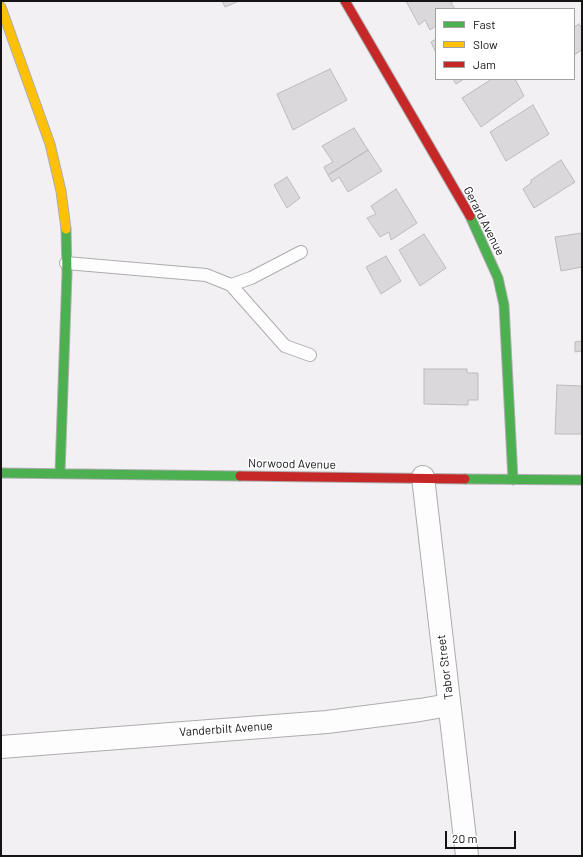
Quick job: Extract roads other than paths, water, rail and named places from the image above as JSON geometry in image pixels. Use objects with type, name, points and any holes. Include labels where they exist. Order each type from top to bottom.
[{"type":"street","name":"Gerard Avenue","points":[[345,1],[468,212],[484,244],[498,278],[504,305],[508,352],[510,444],[513,480]]},
{"type":"street","points":[[1,7],[50,144],[62,191],[66,232],[66,263],[60,473]]},
{"type":"street","name":"Norwood Avenue","points":[[1,473],[582,480]]},
{"type":"street","name":"Tabor Street","points":[[423,477],[467,856]]},
{"type":"street","name":"Vanderbilt Avenue","points":[[1,747],[326,722],[420,710],[449,704]]},
{"type":"lane","points":[[231,285],[251,278],[301,252]]},
{"type":"lane","points":[[66,263],[206,275],[231,285],[285,346],[310,355]]}]
